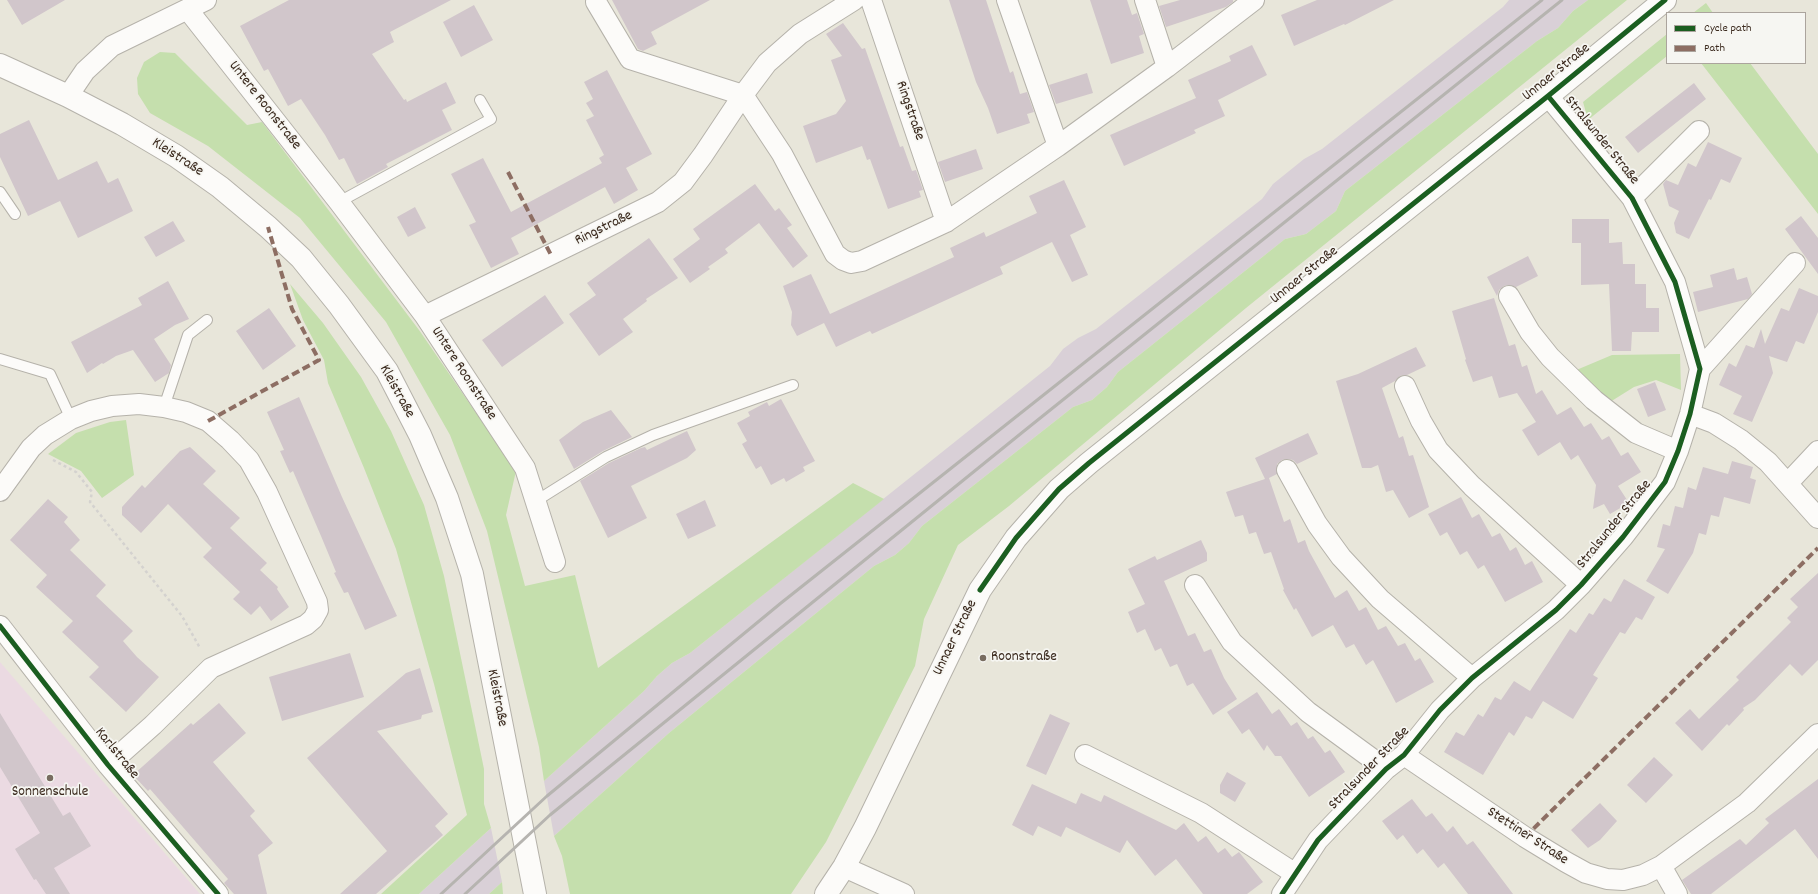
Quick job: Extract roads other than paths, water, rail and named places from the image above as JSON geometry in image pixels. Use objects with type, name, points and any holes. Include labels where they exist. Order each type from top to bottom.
[{"type":"main road","name":"Unnaer Straße","points":[[826,894],[844,867],[980,590],[1016,538],[1050,499],[1089,463],[1548,96],[1665,0]]},
{"type":"main road","name":"Kleistraße","points":[[0,66],[68,96],[122,124],[176,156],[220,187],[268,227],[306,264],[339,305],[387,371],[420,435],[444,491],[472,574],[535,894]]},
{"type":"street","points":[[68,96],[85,72],[112,46],[206,0]]},
{"type":"street","name":"Ringstraße","points":[[425,316],[658,202],[683,182],[703,155],[742,95],[767,63],[800,34],[854,0]]},
{"type":"street","name":"Ringstraße","points":[[871,0],[946,222]]},
{"type":"street","points":[[1007,0],[1058,146]]},
{"type":"street","points":[[1145,0],[1167,67]]},
{"type":"street","points":[[596,2],[630,59],[742,95],[782,154],[835,254],[842,260],[851,263],[862,261],[946,222],[1058,146],[1167,67],[1254,0]]},
{"type":"street","name":"Untere Roonstraße","points":[[188,10],[339,202],[425,316],[525,468],[555,562]]},
{"type":"street","name":"Stralsunder Straße","points":[[1282,894],[1294,873],[1318,840],[1386,769],[1404,755],[1440,710],[1472,678],[1556,610],[1581,585],[1623,537],[1665,482],[1678,451],[1690,414],[1700,369],[1674,282],[1632,198],[1548,96]]},
{"type":"street","name":"Stralsunder Straße","points":[[1632,198],[1699,131]]},
{"type":"street","name":"Stralsunder Straße","points":[[1700,369],[1795,263]]},
{"type":"street","points":[[1509,296],[1530,332],[1540,345],[1550,357],[1594,400],[1636,433],[1678,451]]},
{"type":"street","name":"Stralsunder Straße","points":[[1405,386],[1438,450],[1472,486],[1581,585]]},
{"type":"street","name":"Karlstraße","points":[[0,491],[31,448],[45,435],[71,419],[91,411],[112,406],[139,404],[164,407],[186,412],[208,421],[230,440],[249,460],[267,492],[317,602],[318,610],[313,619],[306,625],[211,668],[153,725],[108,765]]},
{"type":"street","points":[[1690,414],[1714,423],[1741,440],[1768,462],[1818,518]]},
{"type":"street","points":[[1788,483],[1818,451]]},
{"type":"street","points":[[1287,470],[1317,524],[1341,557],[1380,599],[1472,678]]},
{"type":"street","name":"Stralsunder Straße","points":[[1195,585],[1232,642],[1308,712],[1386,769]]},
{"type":"street","name":"Karlstraße","points":[[2,634],[108,765],[218,894]]},
{"type":"street","name":"Stettiner Straße","points":[[1404,755],[1525,837],[1586,873],[1607,879],[1623,880],[1642,875],[1661,866],[1747,803],[1818,734]]},
{"type":"street","points":[[1086,755],[1201,813],[1294,873]]},
{"type":"street","points":[[1661,866],[1677,894]]},
{"type":"street","points":[[844,867],[904,894]]},
{"type":"lane","points":[[339,202],[491,119],[480,100]]},
{"type":"lane","points":[[0,192],[15,214]]},
{"type":"lane","points":[[164,407],[188,335],[207,320]]},
{"type":"lane","points":[[0,359],[50,374],[71,419]]},
{"type":"lane","points":[[536,501],[606,457],[653,435],[792,385]]},
{"type":"railway","points":[[441,894],[547,796],[781,603],[1542,0]]},
{"type":"railway","points":[[465,894],[550,815],[1024,431],[1562,0]]},
{"type":"place","name":"Roonstraße","points":[[983,658]]},
{"type":"place","name":"Sonnenschule","points":[[50,778]]}]
